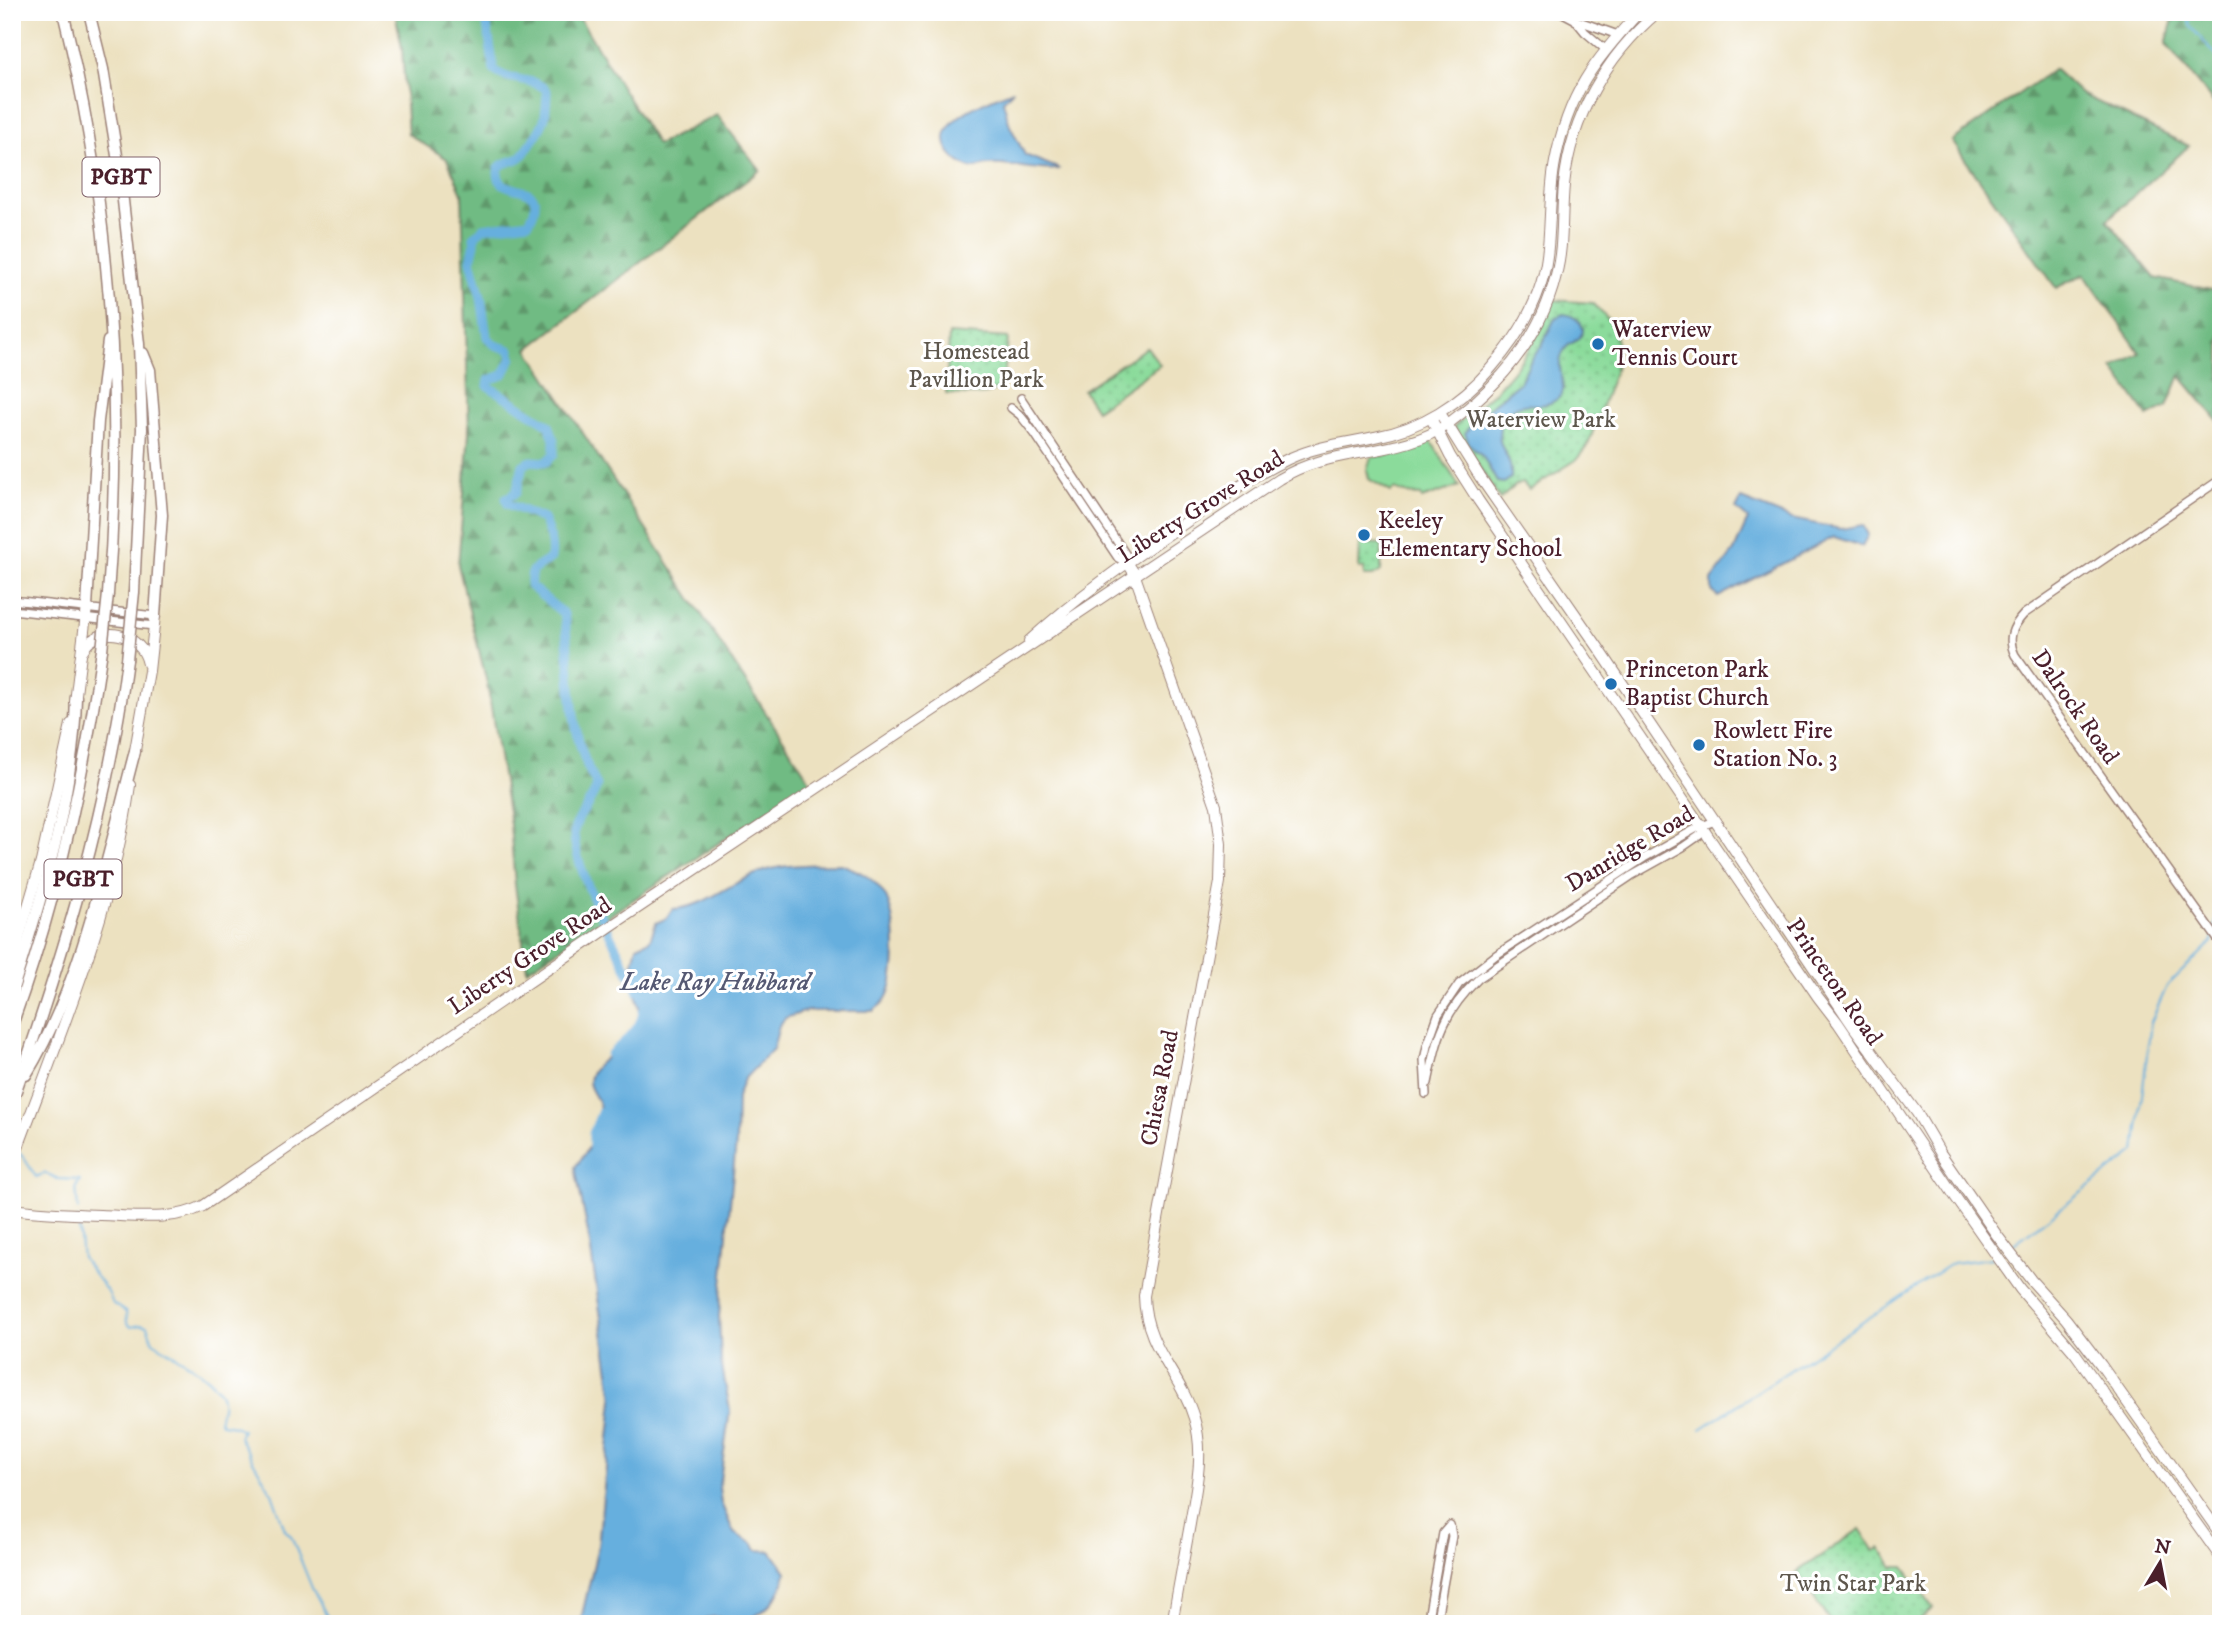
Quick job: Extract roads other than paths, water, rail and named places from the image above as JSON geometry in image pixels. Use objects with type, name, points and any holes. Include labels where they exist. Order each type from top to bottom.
[{"type":"highway","name":"PGBT","points":[[12,1025],[44,930],[67,842],[86,752],[108,594],[115,452],[111,317],[95,170],[63,12]]},
{"type":"highway","name":"PGBT","points":[[14,1097],[53,985],[111,766],[134,592],[142,429],[139,344],[120,174],[103,69],[89,12]]},
{"type":"highway","points":[[86,613],[98,421],[111,317]]},
{"type":"highway","points":[[139,344],[150,370],[160,478],[162,515],[155,621]]},
{"type":"highway","points":[[12,992],[52,850],[71,768],[76,697]]},
{"type":"highway","points":[[14,1097],[37,1057],[71,979],[135,751]]},
{"type":"main road","name":"Liberty Grove Road","points":[[1014,655],[1085,592],[1240,486],[1290,458],[1319,448],[1384,435],[1435,416],[1460,398],[1491,369],[1514,338],[1540,289],[1548,255],[1552,184],[1560,141],[1581,85],[1605,49],[1639,12]]},
{"type":"main road","name":"Liberty Grove Road","points":[[12,1216],[165,1216],[190,1213],[203,1206],[632,912],[1046,635],[1134,573],[1279,479],[1320,461],[1395,446],[1441,427],[1497,383],[1523,350],[1538,324],[1557,274],[1562,237],[1564,184],[1574,136],[1583,111],[1612,59],[1658,12]]},
{"type":"main road","name":"Princeton Road","points":[[1435,416],[1478,500],[1947,1185],[2020,1289],[2055,1328],[2221,1558]]},
{"type":"main road","name":"Princeton Road","points":[[1441,427],[1598,647],[1996,1234],[2031,1280],[2066,1318],[2221,1535]]},
{"type":"main road","name":"Chiesa Road","points":[[1127,562],[1134,573],[1216,806],[1221,844],[1220,882],[1144,1296],[1147,1325],[1194,1416],[1200,1440],[1198,1477],[1172,1624]]},
{"type":"main road","points":[[1532,576],[1540,566]]},
{"type":"main road","points":[[12,961],[41,862],[61,776],[76,697],[86,613]]},
{"type":"main road","points":[[12,1164],[97,926],[127,809],[155,621]]},
{"type":"main road","points":[[82,653],[87,643],[99,635],[132,639],[141,645],[149,671]]},
{"type":"main road","points":[[1666,775],[1678,767]]},
{"type":"main road","points":[[1922,1148],[1934,1139]]},
{"type":"main road","points":[[1947,1185],[1958,1178]]},
{"type":"main road","name":"Liberty Grove Road","points":[[12,1209],[46,1214]]},
{"type":"main road","points":[[1986,1241],[1996,1234]]},
{"type":"main road","points":[[2055,1328],[2066,1318]]},
{"type":"main road","points":[[2150,1458],[2162,1450]]},
{"type":"street","points":[[1561,12],[1618,35]]},
{"type":"street","points":[[1576,20],[1585,32],[1605,49]]},
{"type":"street","points":[[1021,398],[1126,555],[1127,562]]},
{"type":"street","points":[[1011,408],[1035,434],[1118,558],[1127,562]]},
{"type":"street","name":"Dalrock Road","points":[[2219,941],[2015,655],[2011,639],[2012,629],[2024,614],[2221,480]]},
{"type":"street","points":[[12,600],[86,613],[155,621]]},
{"type":"street","points":[[12,610],[86,613]]},
{"type":"street","name":"Danridge Road","points":[[1703,829],[1644,858],[1581,898],[1496,955],[1459,984],[1438,1015],[1427,1046],[1424,1060],[1426,1094],[1443,1024],[1463,994],[1479,978],[1620,884],[1703,829],[1715,821]]},
{"type":"street","points":[[1427,1624],[1443,1533],[1450,1525],[1452,1536],[1436,1624]]},
{"type":"water","points":[[1013,90],[1003,101],[1010,126],[1025,155],[1060,169],[997,165],[973,168],[960,163],[951,154],[945,142],[947,131],[954,121],[978,105]]},
{"type":"water","points":[[1563,314],[1580,322],[1583,330],[1582,335],[1566,347],[1561,356],[1562,392],[1556,400],[1549,403],[1516,407],[1502,419],[1499,438],[1509,462],[1511,478],[1504,483],[1497,482],[1483,457],[1469,444],[1465,433],[1475,419],[1520,382],[1555,318]]},
{"type":"water","points":[[1741,499],[1792,519],[1841,529],[1863,525],[1868,535],[1862,546],[1834,537],[1718,597],[1712,591],[1712,580],[1734,551],[1748,519],[1736,509]]},
{"type":"water","name":"Lake Ray Hubbard","points":[[841,864],[870,879],[880,888],[889,903],[895,947],[890,991],[873,1011],[807,1011],[785,1018],[779,1026],[773,1049],[744,1079],[737,1097],[736,1143],[719,1316],[721,1361],[730,1410],[719,1487],[721,1503],[734,1533],[752,1543],[756,1550],[771,1551],[786,1572],[780,1591],[761,1612],[734,1624],[716,1617],[708,1618],[699,1624],[580,1624],[598,1546],[613,1399],[589,1238],[575,1167],[590,1146],[600,1121],[599,1104],[589,1078],[602,1061],[632,1038],[641,1026],[632,966],[637,946],[650,940],[656,923],[667,918],[673,909],[705,901],[763,871],[796,865]]},
{"type":"waterway","points":[[485,12],[494,70],[507,77],[535,83],[547,91],[544,119],[536,136],[522,156],[503,164],[498,170],[501,181],[507,186],[530,194],[534,199],[535,208],[529,222],[483,228],[474,237],[471,260],[481,297],[487,337],[495,345],[510,350],[512,358],[503,375],[489,380],[488,386],[549,425],[554,439],[554,454],[546,462],[531,461],[523,465],[516,493],[506,498],[508,504],[543,519],[550,538],[551,558],[532,571],[530,586],[564,614],[575,724],[587,766],[597,785],[575,828],[576,850],[590,891],[638,991]]},
{"type":"waterway","points":[[2186,12],[2191,27],[2221,61]]},
{"type":"waterway","points":[[2214,930],[2221,907]]},
{"type":"waterway","points":[[2011,1246],[2135,1152],[2151,1022],[2167,986],[2212,942],[2213,936]]},
{"type":"waterway","points":[[610,1055],[635,1030],[643,1011]]},
{"type":"waterway","points":[[597,1153],[593,1150],[593,1134],[602,1111]]},
{"type":"waterway","points":[[19,1153],[36,1177],[45,1173],[58,1179],[80,1180],[76,1187],[78,1209]]},
{"type":"waterway","points":[[78,1218],[82,1258],[109,1294],[113,1304],[126,1312],[127,1323],[131,1327],[147,1326],[153,1342],[200,1372],[220,1393],[222,1403],[219,1421],[242,1430],[239,1437],[272,1493],[285,1530],[291,1536],[312,1588],[331,1624]]},
{"type":"waterway","points":[[1701,1429],[1952,1263],[1992,1258]]},
{"type":"place","name":"Waterview Tennis Court","points":[[1598,344]]},
{"type":"place","name":"Keeley Elementary School","points":[[1364,535]]},
{"type":"place","name":"Princeton Park Baptist Church","points":[[1611,684]]},
{"type":"place","name":"Rowlett Fire Station No. 3","points":[[1699,745]]},
{"type":"park label","name":"Homestead Pavillion Park","points":[[976,366]]},
{"type":"park label","name":"Waterview Park","points":[[1541,420]]},
{"type":"park label","name":"Twin Star Park","points":[[1853,1584]]}]
